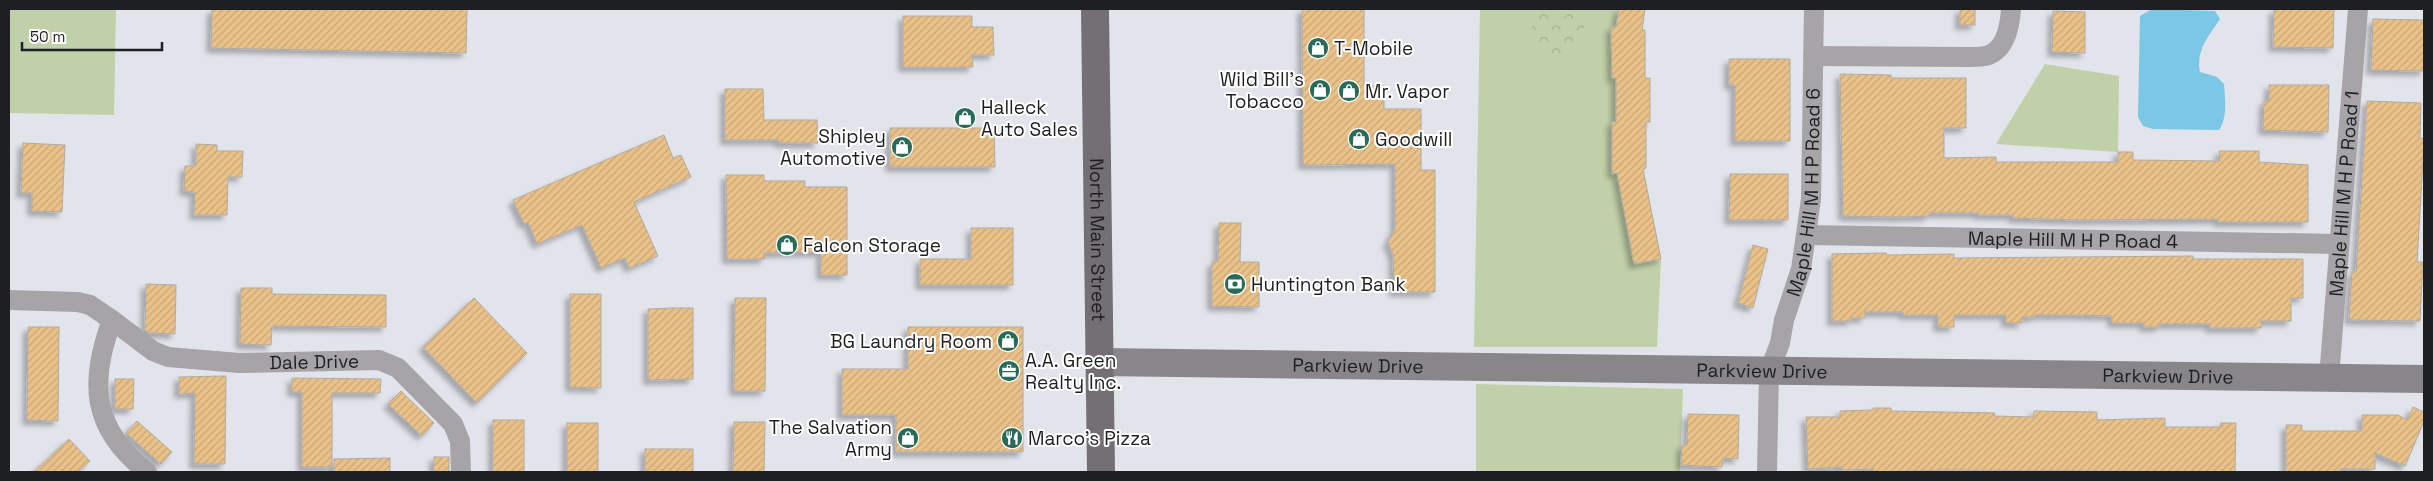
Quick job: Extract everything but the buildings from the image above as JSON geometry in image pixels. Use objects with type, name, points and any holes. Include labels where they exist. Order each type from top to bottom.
[{"type":"main road","name":"North Main Street","points":[[1095,9],[1101,472]]},
{"type":"street","name":"Maple Hill M H P Road 6","points":[[1768,372],[1780,343],[1784,320],[1801,268],[1807,235],[1811,199],[1814,9]]},
{"type":"street","points":[[1813,56],[1969,57],[1989,55],[2001,46],[2008,33],[2011,9]]},
{"type":"street","name":"Maple Hill M H P Road 1","points":[[2329,378],[2358,9]]},
{"type":"street","name":"Maple Hill M H P Road 4","points":[[1807,235],[2339,244]]},
{"type":"street","name":"Dale Drive","points":[[9,300],[78,302],[90,305],[153,351],[168,356],[239,363],[379,360],[398,368],[453,424],[460,441],[462,472]]},
{"type":"street","points":[[112,320],[100,356],[99,402],[103,417],[118,443],[147,472]]},
{"type":"street","name":"Parkview Drive","points":[[1100,362],[2424,380]]},
{"type":"street","points":[[1766,472],[1768,372]]},
{"type":"green space","points":[[9,9],[116,9],[114,115],[9,113]]},
{"type":"green space","points":[[1480,9],[1619,9],[1616,27],[1611,27],[1612,78],[1616,78],[1616,122],[1612,122],[1612,173],[1617,173],[1634,264],[1661,259],[1657,347],[1474,347]]},
{"type":"green space","points":[[1530,9],[1584,9],[1587,13],[1584,29],[1568,52],[1551,54],[1533,40]]},
{"type":"green space","points":[[2045,64],[2119,76],[2118,152],[1996,144]]},
{"type":"green space","points":[[1476,384],[1683,389],[1680,472],[1476,472]]},
{"type":"water","points":[[2152,9],[2215,11],[2220,19],[2201,50],[2199,64],[2200,72],[2217,77],[2224,84],[2225,114],[2219,130],[2153,129],[2143,126],[2138,117],[2140,16]]},
{"type":"place","name":"T-Mobile","points":[[1318,48]]},
{"type":"place","name":"Wild Bill's Tobacco","points":[[1320,90]]},
{"type":"place","name":"Mr. Vapor","points":[[1349,91]]},
{"type":"place","name":"Halleck Auto Sales","points":[[965,118]]},
{"type":"place","name":"Goodwill","points":[[1359,139]]},
{"type":"place","name":"Shipley Automotive","points":[[902,147]]},
{"type":"place","name":"Falcon Storage","points":[[787,245]]},
{"type":"place","name":"Huntington Bank","points":[[1235,284]]},
{"type":"place","name":"BG Laundry Room","points":[[1008,341]]},
{"type":"place","name":"A.A. Green Realty Inc.","points":[[1009,371]]},
{"type":"place","name":"The Salvation Army","points":[[908,438]]},
{"type":"place","name":"Marco’s Pizza","points":[[1012,438]]}]
